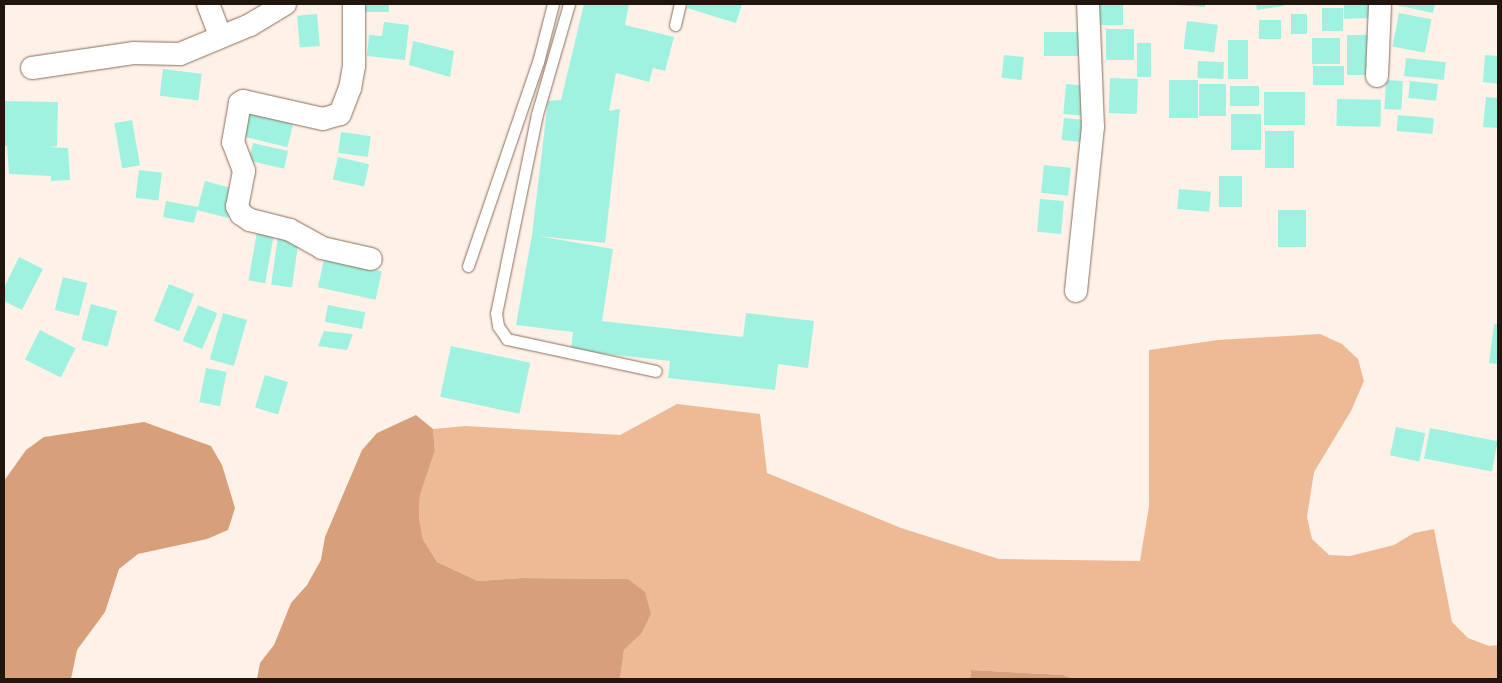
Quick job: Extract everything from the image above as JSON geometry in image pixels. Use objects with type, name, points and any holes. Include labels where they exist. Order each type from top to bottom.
[{"type":"street","points":[[208,4],[220,36]]},
{"type":"street","points":[[32,68],[133,53],[180,54],[250,25],[285,4]]},
{"type":"street","points":[[354,4],[354,66],[350,88],[340,114],[323,119],[243,101],[236,118],[233,142],[243,162],[237,206],[241,214],[250,220],[290,230],[322,248],[371,259]]},
{"type":"street","points":[[1076,291],[1093,127],[1088,4]]},
{"type":"street","points":[[1377,76],[1380,4]]},
{"type":"lane","points":[[468,266],[538,62],[553,4]]},
{"type":"lane","points":[[569,4],[537,114],[496,313],[498,326],[508,339],[656,371]]},
{"type":"lane","points":[[675,25],[680,4]]},
{"type":"shaded area","points":[[1320,334],[1342,344],[1358,359],[1364,381],[1351,411],[1314,472],[1307,517],[1312,539],[1329,555],[1350,556],[1394,545],[1414,533],[1434,529],[1452,622],[1468,638],[1489,646],[1498,645],[1498,679],[1074,679],[1063,675],[971,670],[970,679],[620,679],[624,650],[641,634],[628,579],[522,578],[478,581],[437,562],[423,539],[419,518],[420,495],[435,451],[433,429],[465,426],[620,435],[677,404],[760,414],[767,473],[901,528],[999,559],[1140,561],[1149,506],[1149,350],[1218,340]]},
{"type":"shaded area","points":[[416,415],[433,429],[435,451],[420,495],[419,518],[423,539],[437,562],[478,581],[522,578],[628,579],[645,592],[651,614],[641,634],[624,650],[620,679],[257,679],[260,663],[274,645],[291,603],[307,585],[321,560],[325,537],[362,450],[377,433]]},
{"type":"shaded area","points":[[144,422],[211,446],[222,465],[235,508],[228,530],[207,539],[138,554],[119,569],[105,612],[77,650],[71,679],[4,679],[4,481],[26,450],[44,437]]},
{"type":"shaded area","points":[[971,670],[1063,675],[1074,679],[970,679]]},
{"type":"building","points":[[359,4],[389,4],[389,12],[359,12]]},
{"type":"building","points":[[584,4],[629,4],[625,25],[674,37],[665,71],[653,68],[649,82],[616,73],[609,111],[620,109],[605,243],[538,236],[613,249],[602,321],[743,337],[746,313],[814,321],[808,368],[778,364],[775,390],[668,378],[670,361],[571,350],[573,332],[516,325],[532,235],[548,101],[561,100]]},
{"type":"building","points":[[689,4],[742,4],[736,23],[687,8]]},
{"type":"building","points":[[1099,4],[1123,4],[1123,25],[1099,25]]},
{"type":"building","points":[[1160,4],[1205,4],[1205,7]]},
{"type":"building","points":[[1256,4],[1283,4],[1284,6],[1257,10]]},
{"type":"building","points":[[1344,4],[1377,4],[1370,18],[1344,19]]},
{"type":"building","points":[[1391,4],[1435,4],[1433,13]]},
{"type":"building","points":[[1322,8],[1343,8],[1343,31],[1322,31]]},
{"type":"building","points":[[1399,13],[1431,19],[1425,53],[1393,46]]},
{"type":"building","points":[[317,14],[320,46],[300,48],[297,16]]},
{"type":"building","points":[[1291,14],[1307,14],[1307,34],[1291,34]]},
{"type":"building","points":[[1259,20],[1281,20],[1281,39],[1259,39]]},
{"type":"building","points":[[1187,21],[1218,25],[1214,53],[1184,49]]},
{"type":"building","points":[[384,22],[409,25],[405,60],[367,56],[369,35],[382,36]]},
{"type":"building","points":[[1106,29],[1134,29],[1134,60],[1106,60]]},
{"type":"building","points":[[1044,32],[1080,32],[1080,56],[1044,56]]},
{"type":"building","points":[[1347,35],[1372,35],[1372,75],[1347,75]]},
{"type":"building","points":[[1312,38],[1340,38],[1340,64],[1312,64]]},
{"type":"building","points":[[1228,40],[1248,40],[1248,79],[1228,79]]},
{"type":"building","points":[[413,41],[454,51],[450,77],[409,65]]},
{"type":"building","points":[[1137,43],[1151,43],[1151,77],[1137,77]]},
{"type":"building","points":[[1004,55],[1024,57],[1021,80],[1002,78]]},
{"type":"building","points":[[1485,55],[1498,56],[1498,84],[1483,82]]},
{"type":"building","points":[[1406,58],[1446,62],[1444,80],[1404,76]]},
{"type":"building","points":[[1198,61],[1224,62],[1223,79],[1197,78]]},
{"type":"building","points":[[1313,66],[1344,66],[1344,85],[1313,85]]},
{"type":"building","points":[[163,69],[202,74],[198,101],[160,96]]},
{"type":"building","points":[[1110,78],[1138,79],[1137,114],[1109,113]]},
{"type":"building","points":[[1169,80],[1198,80],[1198,118],[1169,118]]},
{"type":"building","points":[[1386,80],[1403,81],[1401,110],[1384,109]]},
{"type":"building","points":[[1410,81],[1438,84],[1436,101],[1408,98]]},
{"type":"building","points":[[1066,84],[1088,86],[1085,116],[1063,114]]},
{"type":"building","points":[[1199,84],[1226,84],[1226,116],[1199,116]]},
{"type":"building","points":[[1230,86],[1259,86],[1259,106],[1230,106]]},
{"type":"building","points":[[1264,92],[1305,92],[1305,125],[1264,125]]},
{"type":"building","points":[[1486,97],[1498,98],[1498,128],[1483,127]]},
{"type":"building","points":[[1337,99],[1381,100],[1381,127],[1337,126]]},
{"type":"building","points":[[5,101],[58,102],[57,146],[49,147],[68,148],[70,180],[51,181],[51,176],[9,174],[7,146],[4,146]]},
{"type":"building","points":[[249,111],[294,122],[287,147],[243,136]]},
{"type":"building","points":[[1231,114],[1261,114],[1261,150],[1231,150]]},
{"type":"building","points":[[1398,115],[1434,118],[1432,134],[1397,131]]},
{"type":"building","points":[[1064,118],[1084,120],[1082,142],[1062,140]]},
{"type":"building","points":[[132,120],[140,165],[122,168],[114,123]]},
{"type":"building","points":[[1265,131],[1294,131],[1294,168],[1265,168]]},
{"type":"building","points":[[341,132],[371,136],[368,157],[338,153]]},
{"type":"building","points":[[253,143],[288,151],[284,169],[249,161]]},
{"type":"building","points":[[338,157],[369,164],[364,187],[333,179]]},
{"type":"building","points":[[1044,165],[1071,168],[1068,196],[1041,193]]},
{"type":"building","points":[[139,170],[162,173],[158,201],[136,198]]},
{"type":"building","points":[[1219,176],[1242,176],[1242,207],[1219,207]]},
{"type":"building","points":[[205,181],[235,189],[228,218],[197,210],[194,223],[163,217],[166,201],[198,207]]},
{"type":"building","points":[[1179,189],[1211,192],[1209,212],[1177,209]]},
{"type":"building","points":[[1040,199],[1064,201],[1061,234],[1037,232]]},
{"type":"building","points":[[1278,210],[1306,210],[1306,247],[1278,247]]},
{"type":"building","points":[[257,232],[274,235],[265,283],[248,280]]},
{"type":"building","points":[[278,236],[299,239],[292,287],[271,285]]},
{"type":"building","points":[[19,257],[43,269],[22,310],[4,301],[4,288]]},
{"type":"building","points":[[324,259],[382,271],[376,300],[318,287]]},
{"type":"building","points":[[63,277],[87,283],[79,316],[55,310]]},
{"type":"building","points":[[169,284],[194,294],[179,331],[154,321]]},
{"type":"building","points":[[91,304],[117,311],[108,347],[81,340]]},
{"type":"building","points":[[198,305],[217,313],[202,349],[183,341]]},
{"type":"building","points":[[328,305],[365,312],[362,329],[325,322]]},
{"type":"building","points":[[223,313],[247,320],[234,366],[210,359]]},
{"type":"building","points":[[1494,324],[1498,324],[1498,364],[1489,363]]},
{"type":"building","points":[[40,330],[76,348],[61,378],[25,359]]},
{"type":"building","points":[[324,331],[353,334],[347,350],[318,346]]},
{"type":"building","points":[[451,346],[530,363],[519,414],[440,397]]},
{"type":"building","points":[[206,368],[227,372],[220,406],[199,402]]},
{"type":"building","points":[[265,375],[288,382],[278,415],[255,408]]},
{"type":"building","points":[[1396,427],[1425,433],[1419,462],[1390,455]]},
{"type":"building","points":[[1430,428],[1498,441],[1492,472],[1424,458]]}]
